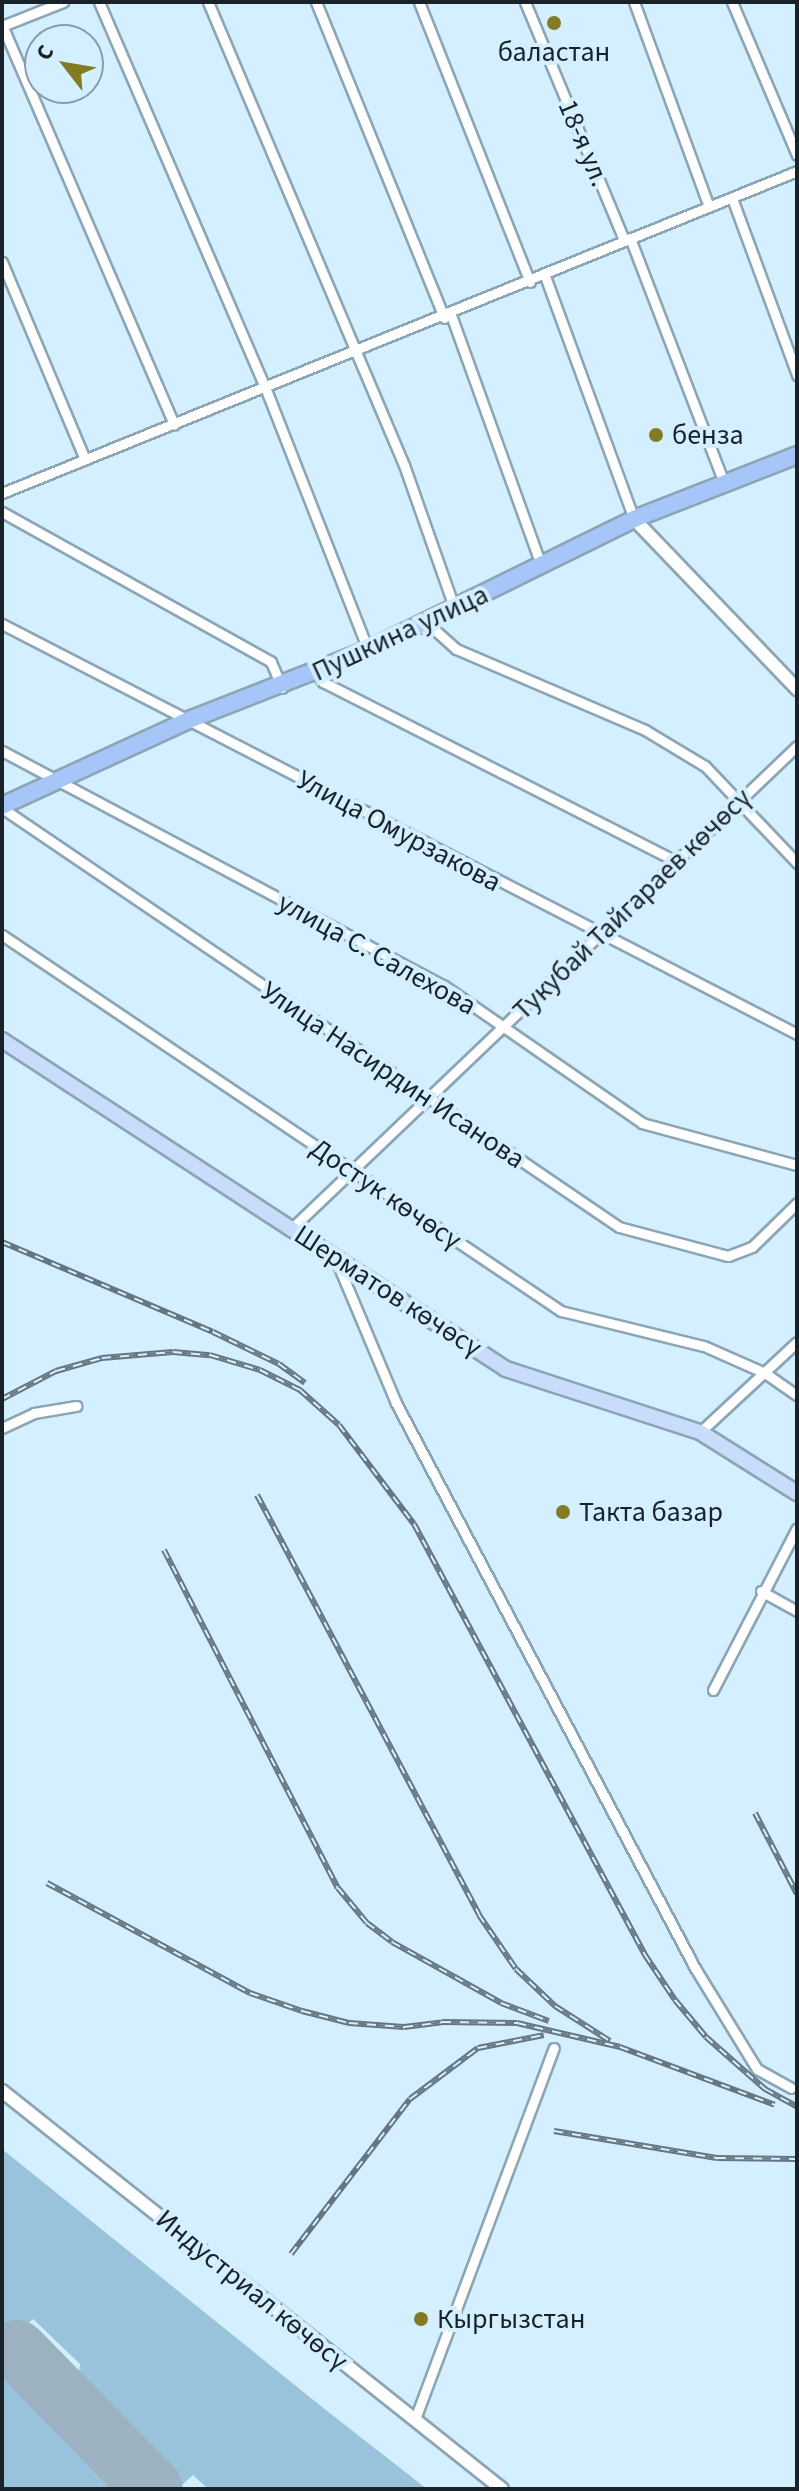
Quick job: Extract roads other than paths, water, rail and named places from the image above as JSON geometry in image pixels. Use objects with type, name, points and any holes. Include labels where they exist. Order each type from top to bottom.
[{"type":"highway","name":"Пушкина улица","points":[[2,807],[189,720],[282,688],[368,650],[454,607],[543,569],[634,519],[797,455]]},
{"type":"main road","points":[[634,519],[797,689]]},
{"type":"main road","name":"Шерматов көчөсү","points":[[2,1040],[506,1369],[700,1432],[797,1493]]},
{"type":"main road","name":"Индустриал көчөсү","points":[[2,2091],[502,2489]]},
{"type":"street","points":[[63,2],[2,26],[174,425]]},
{"type":"street","points":[[99,2],[265,387],[368,650]]},
{"type":"street","points":[[208,2],[404,465],[454,607]]},
{"type":"street","points":[[316,2],[447,317],[543,569]]},
{"type":"street","points":[[419,2],[530,282]]},
{"type":"street","name":"18-я ул.","points":[[525,2],[627,239],[724,483]]},
{"type":"street","points":[[634,2],[709,207]]},
{"type":"street","points":[[732,2],[797,155]]},
{"type":"street","points":[[2,493],[447,317],[627,239],[797,171]]},
{"type":"street","points":[[732,198],[797,375]]},
{"type":"street","points":[[2,262],[85,459]]},
{"type":"street","points":[[545,276],[634,519]]},
{"type":"street","points":[[2,512],[271,662],[282,688]]},
{"type":"street","points":[[425,621],[456,649],[645,730],[705,766],[797,863]]},
{"type":"street","name":"Улица Омурзакова","points":[[2,624],[597,936],[797,1034]]},
{"type":"street","points":[[315,671],[323,682],[676,861]]},
{"type":"street","name":"Тукубай Тайгараев көчөсү","points":[[292,1228],[797,746]]},
{"type":"street","name":"улица С. Салехова","points":[[2,751],[443,985],[642,1123],[797,1165]]},
{"type":"street","name":"Улица Насирдин Исанова","points":[[2,807],[619,1227],[728,1256],[752,1247],[797,1203]]},
{"type":"street","name":"Достук көчөсү","points":[[2,935],[561,1311],[704,1346],[765,1373],[797,1395]]},
{"type":"street","points":[[334,1257],[396,1403],[695,1968],[757,2069],[791,2088]]},
{"type":"street","points":[[700,1432],[797,1342]]},
{"type":"street","points":[[2,1428],[34,1413],[76,1406]]},
{"type":"street","points":[[713,1690],[761,1591],[797,1528]]},
{"type":"street","points":[[761,1591],[797,1611]]},
{"type":"street","points":[[415,2419],[554,2048]]},
{"type":"railway","points":[[2,1242],[213,1332],[279,1364],[305,1383]]},
{"type":"railway","points":[[2,1399],[56,1371],[102,1358],[173,1352],[210,1355],[260,1370],[300,1390],[339,1425],[414,1524],[645,1955],[675,2000],[706,2037],[765,2089],[797,2107]]},
{"type":"railway","points":[[257,1495],[479,1915],[516,1969],[555,2006],[610,2041]]},
{"type":"railway","points":[[164,1550],[338,1888],[367,1923],[392,1942],[501,2003],[549,2021]]},
{"type":"railway","points":[[755,1813],[797,1894]]},
{"type":"railway","points":[[47,1883],[250,1993],[302,2011],[349,2023],[404,2027],[442,2022],[517,2023],[620,2047],[775,2105]]},
{"type":"railway","points":[[291,2254],[410,2099],[478,2048],[544,2035]]},
{"type":"railway","points":[[554,2131],[717,2158],[797,2159]]},
{"type":"place","name":"баластан","points":[[554,23]]},
{"type":"place","name":"бенза","points":[[656,435]]},
{"type":"place","name":"Такта базар","points":[[563,1512]]},
{"type":"place","name":"Кыргызстан","points":[[421,2319]]}]
